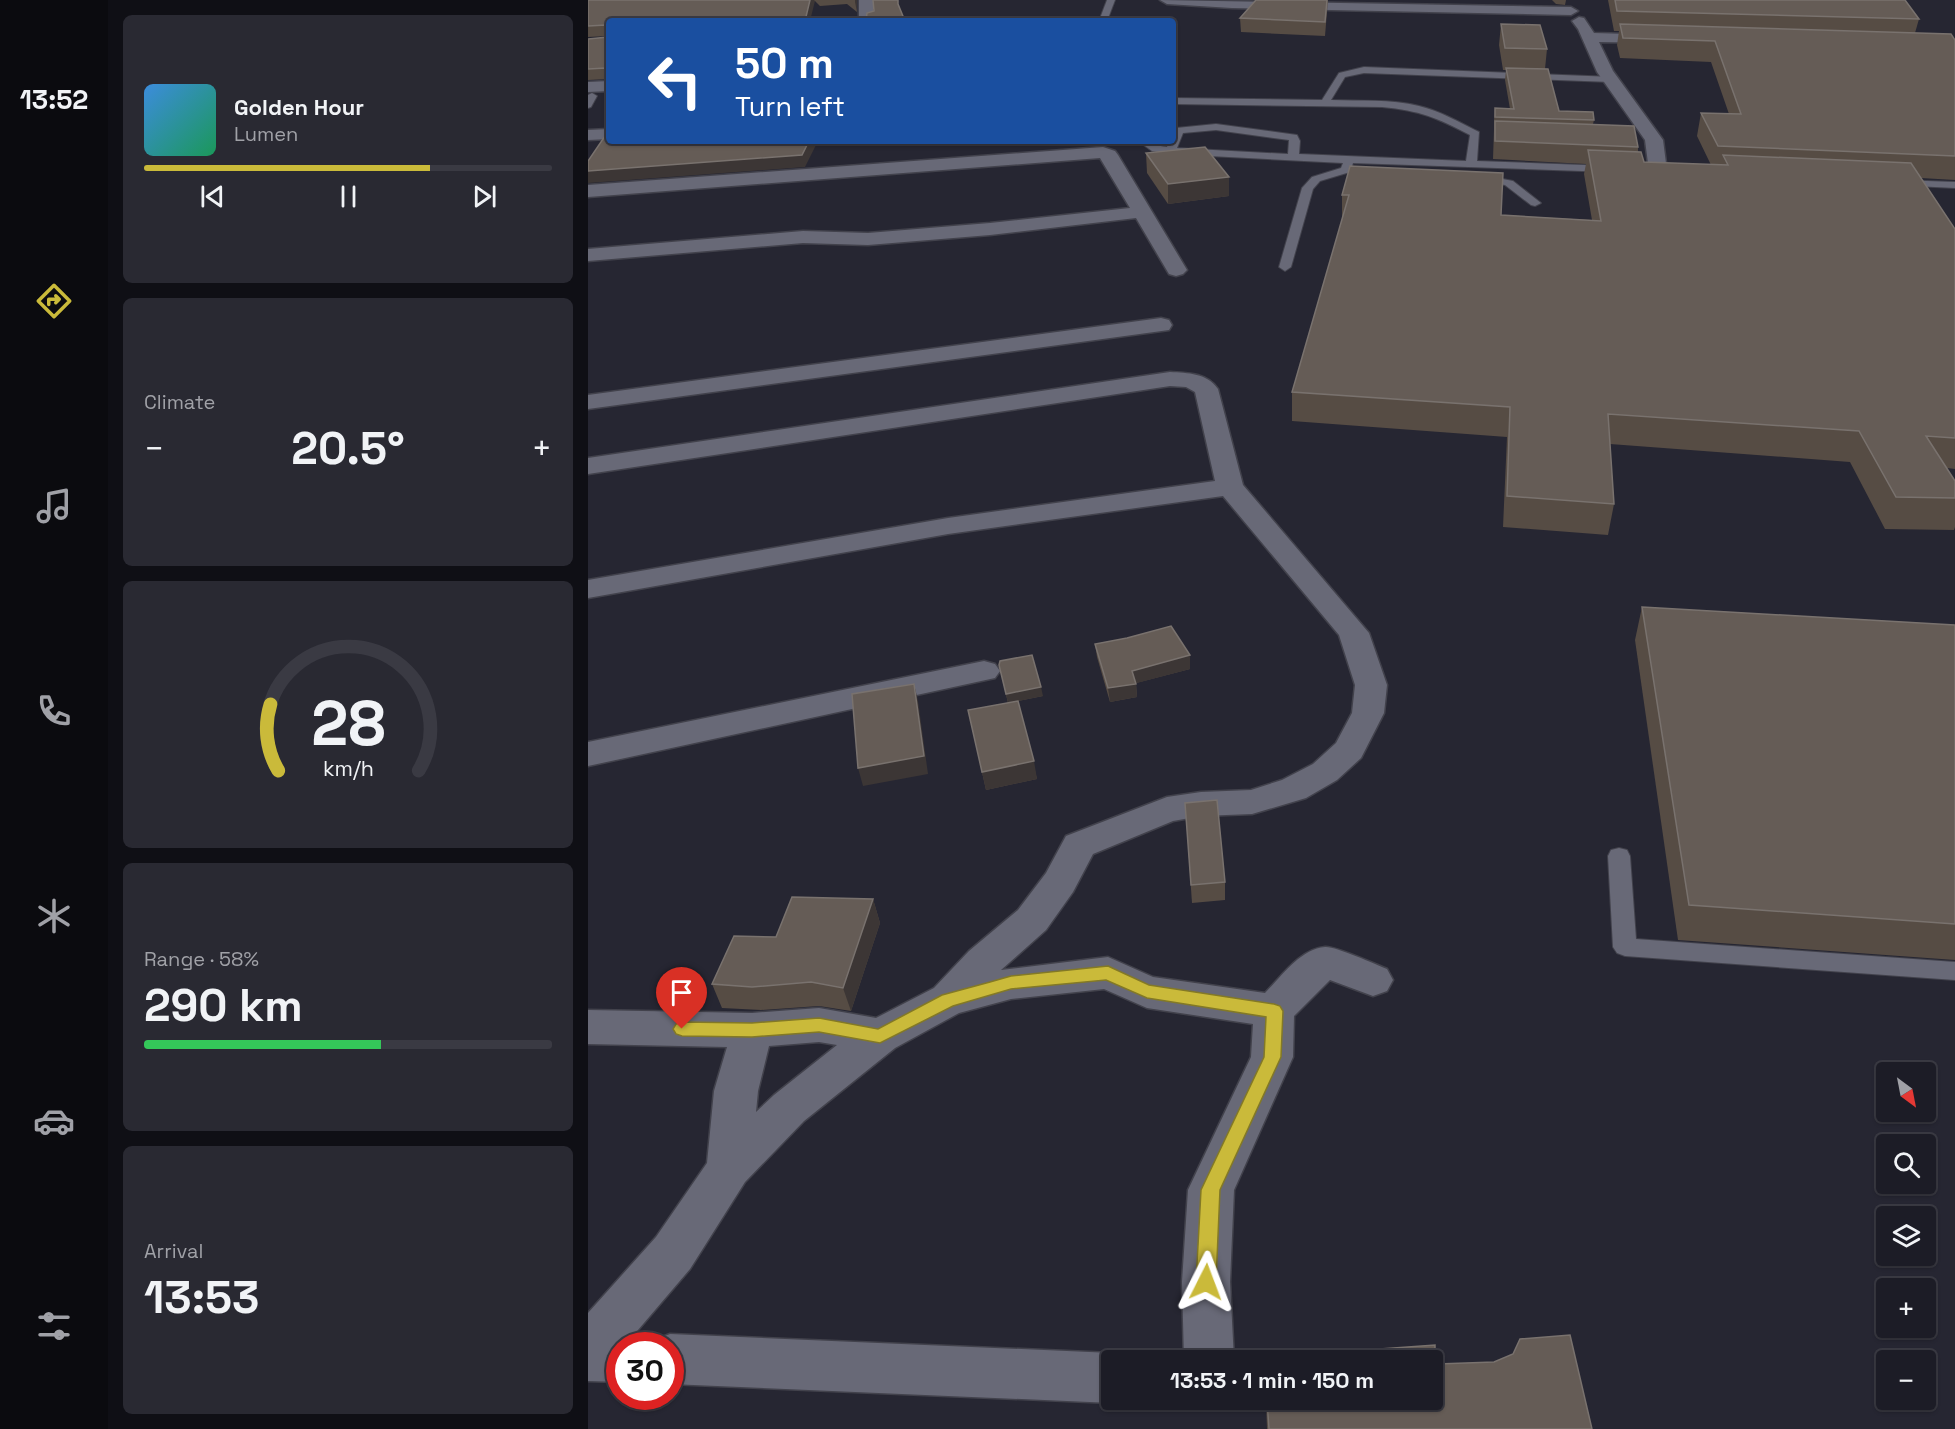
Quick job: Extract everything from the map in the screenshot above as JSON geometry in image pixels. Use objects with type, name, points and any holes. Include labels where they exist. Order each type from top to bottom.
[{"type":"street","points":[[866,0],[866,18]]},
{"type":"street","points":[[1167,0],[1569,6],[1589,37],[1605,72],[1648,140],[1658,171]]},
{"type":"street","points":[[1589,37],[1672,39]]},
{"type":"street","points":[[589,96],[606,88]]},
{"type":"street","points":[[588,135],[606,134]]},
{"type":"street","points":[[588,191],[1103,152],[1109,155],[1176,270]]},
{"type":"street","points":[[588,255],[738,241],[803,237],[855,239],[924,234],[1142,212]]},
{"type":"street","points":[[588,402],[1161,325]]},
{"type":"street","points":[[588,466],[1170,379],[1191,380],[1206,389],[1230,487],[1354,633],[1371,685],[1368,713],[1349,750],[1325,771],[1294,789],[1252,802],[1201,804],[1167,810],[1079,844],[1060,882],[1032,920],[983,962],[948,1000]]},
{"type":"street","points":[[588,589],[948,526],[1230,487]]},
{"type":"street","points":[[588,754],[984,671]]},
{"type":"street","points":[[1209,1350],[1206,1282],[1211,1190],[1272,1057],[1274,1011],[1310,973],[1326,962],[1373,980]]},
{"type":"street","points":[[588,1351],[673,1253],[729,1168],[789,1108],[880,1036],[948,1000],[1011,983],[1108,973],[1147,992],[1274,1011]]},
{"type":"street","points":[[588,1027],[752,1030],[819,1025],[880,1036]]},
{"type":"street","points":[[729,1168],[736,1091],[752,1030]]},
{"type":"street","points":[[588,1356],[606,1357]]},
{"type":"street","points":[[684,1360],[1101,1378]]},
{"type":"lane","points":[[1104,18],[1111,0]]},
{"type":"lane","points":[[1327,101],[1342,75],[1364,70],[1611,79]]},
{"type":"lane","points":[[1176,94],[1382,104],[1417,108],[1456,122],[1475,134],[1487,135]]},
{"type":"lane","points":[[1176,101],[1327,101]]},
{"type":"lane","points":[[1176,134],[1180,130],[1195,127],[1216,127],[1293,137],[1296,141],[1293,157]]},
{"type":"lane","points":[[1471,164],[1475,134]]},
{"type":"lane","points":[[1148,144],[1156,149],[1172,151],[1293,157],[1347,165],[1504,179],[1535,203]]},
{"type":"lane","points":[[1172,151],[1174,144]]},
{"type":"lane","points":[[1285,267],[1308,188],[1316,179],[1347,165],[1471,164],[1623,170]]},
{"type":"lane","points":[[1884,182],[1955,185]]},
{"type":"lane","points":[[1619,855],[1625,947],[1955,972]]},
{"type":"building","points":[[588,0],[810,0],[806,18],[606,18],[606,25],[588,26]]},
{"type":"building","points":[[873,0],[898,0],[904,18],[866,18],[867,13],[874,11]]},
{"type":"building","points":[[1256,0],[1327,0],[1325,22],[1240,18]]},
{"type":"building","points":[[1615,0],[1905,0],[1919,19],[1617,11]]},
{"type":"building","points":[[1501,24],[1540,25],[1547,49],[1505,48]]},
{"type":"building","points":[[1620,24],[1951,34],[1955,40],[1955,156],[1718,146],[1701,113],[1741,114],[1715,41],[1623,38]]},
{"type":"building","points":[[606,37],[606,68],[588,69],[588,39]]},
{"type":"building","points":[[1506,68],[1548,69],[1559,111],[1593,112],[1594,120],[1495,117],[1495,108],[1514,109]]},
{"type":"building","points":[[1495,121],[1634,126],[1638,147],[1495,141]]},
{"type":"building","points":[[605,136],[606,144],[808,144],[802,155],[588,171],[588,161]]},
{"type":"building","points":[[1205,147],[1229,177],[1168,184],[1146,153]]},
{"type":"building","points":[[1588,150],[1641,152],[1644,162],[1728,165],[1723,155],[1911,163],[1955,229],[1955,438],[1926,436],[1955,481],[1955,498],[1896,497],[1859,431],[1608,414],[1614,504],[1507,496],[1510,407],[1292,392],[1349,195],[1342,195],[1350,166],[1503,173],[1501,215],[1601,221]]},
{"type":"building","points":[[1642,607],[1955,625],[1955,924],[1689,905]]},
{"type":"building","points":[[1171,626],[1190,655],[1132,671],[1136,684],[1108,688],[1095,644]]},
{"type":"building","points":[[1032,655],[1041,687],[1006,694],[1000,661]]},
{"type":"building","points":[[914,684],[924,756],[858,768],[852,694]]},
{"type":"building","points":[[1018,701],[1034,761],[982,772],[968,710]]},
{"type":"building","points":[[1217,800],[1225,882],[1191,885],[1185,803]]},
{"type":"building","points":[[792,897],[873,899],[843,988],[811,982],[752,987],[712,984],[734,936],[776,937]]},
{"type":"building","points":[[1570,1335],[1592,1429],[1269,1429],[1268,1410],[1443,1410],[1443,1364],[1494,1362],[1513,1354],[1520,1339]]},
{"type":"building","points":[[1435,1345],[1435,1350],[1364,1350]]},
{"type":"route","points":[[682,1029],[752,1030],[819,1025],[880,1036],[948,1000],[990,988],[1011,983],[1108,973],[1147,992],[1274,1011],[1272,1057],[1243,1125],[1211,1190],[1206,1282]]}]
